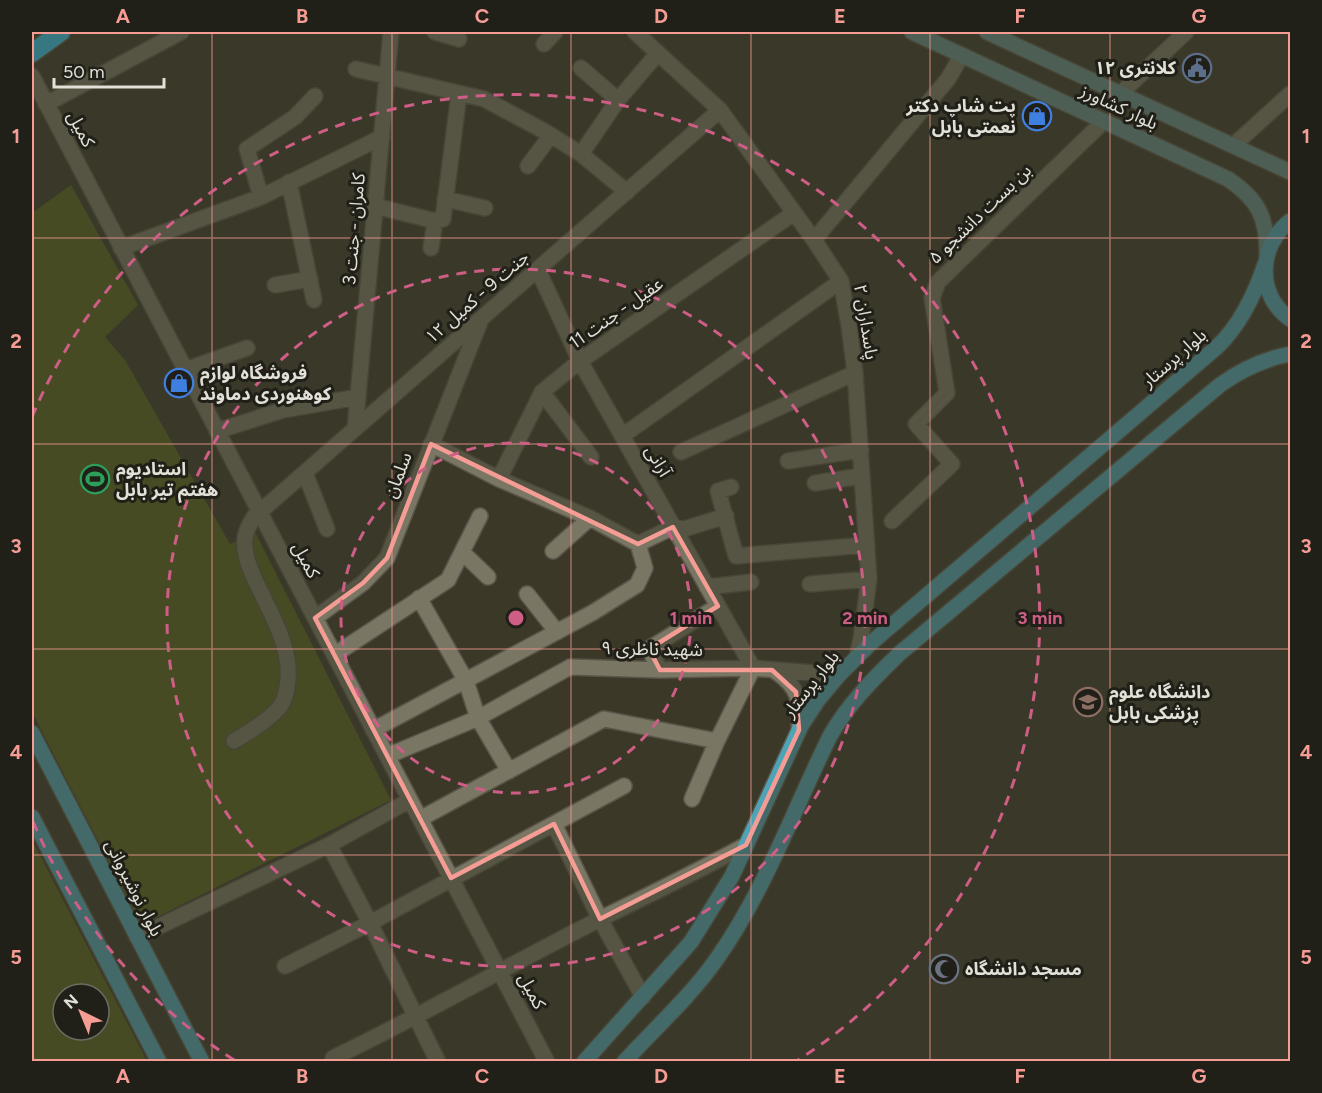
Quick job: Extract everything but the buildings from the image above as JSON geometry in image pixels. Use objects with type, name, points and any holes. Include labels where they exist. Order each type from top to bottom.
[{"type":"highway","points":[[32,53],[61,32]]},
{"type":"main road","name":"بلوار کشاورز","points":[[912,32],[1218,174],[1236,185],[1264,218],[1267,236],[1266,259]]},
{"type":"main road","name":"بلوار کشاورز","points":[[987,32],[1290,172]]},
{"type":"main road","name":"بلوار پرستار","points":[[584,1062],[691,942],[726,886],[799,730],[818,700],[857,657],[1224,340],[1247,308],[1259,283],[1275,237],[1290,221]]},
{"type":"main road","points":[[1266,259],[1265,273],[1269,292],[1279,308],[1290,319]]},
{"type":"main road","points":[[624,1062],[705,975],[728,942],[758,890],[830,735],[842,716],[878,674],[900,653],[1220,385],[1261,361],[1290,354]]},
{"type":"main road","name":"بلوار نوشیروانی","points":[[32,733],[202,1062]]},
{"type":"main road","points":[[32,817],[159,1062]]},
{"type":"street","points":[[46,104],[181,32]]},
{"type":"street","name":"کامران - جنت 3","points":[[355,429],[391,32]]},
{"type":"street","points":[[435,32],[459,39]]},
{"type":"street","points":[[544,44],[555,32]]},
{"type":"street","name":"پاسداران ۲","points":[[634,32],[720,110],[841,281],[855,374],[869,579],[857,657]]},
{"type":"street","points":[[1121,93],[1185,32]]},
{"type":"street","points":[[581,154],[618,100],[658,53]]},
{"type":"street","points":[[814,240],[948,79],[962,55]]},
{"type":"street","points":[[581,68],[618,100]]},
{"type":"street","points":[[356,69],[484,99],[581,154],[627,192]]},
{"type":"street","name":"کمیل","points":[[32,76],[547,1062]]},
{"type":"street","points":[[375,206],[435,221],[443,219],[459,94]]},
{"type":"street","points":[[1234,146],[1290,94]]},
{"type":"street","points":[[261,197],[247,149],[295,117],[315,96]]},
{"type":"street","name":"جنت 9 - کمیل ۱۲","points":[[259,512],[720,110]]},
{"type":"street","name":"بن بست دانشجو ۵","points":[[892,521],[952,464],[916,424],[947,393],[932,298],[938,282],[1104,121]]},
{"type":"street","points":[[528,166],[551,135]]},
{"type":"street","points":[[121,248],[261,197],[382,137]]},
{"type":"street","points":[[289,182],[314,300]]},
{"type":"street","points":[[445,200],[485,208]]},
{"type":"street","name":"عقیل - جنت 11","points":[[499,480],[542,392],[580,362],[794,213]]},
{"type":"street","points":[[431,248],[435,221]]},
{"type":"street","name":"آرانی","points":[[538,270],[580,362],[753,668]]},
{"type":"street","points":[[275,285],[310,279]]},
{"type":"street","points":[[622,436],[841,281]]},
{"type":"street","name":"سلمان","points":[[315,618],[363,584],[387,558],[481,319]]},
{"type":"street","points":[[185,369],[247,348]]},
{"type":"street","points":[[681,452],[855,374]]},
{"type":"street","points":[[542,392],[591,457]]},
{"type":"street","points":[[217,431],[283,411],[358,397]]},
{"type":"street","points":[[373,730],[557,632],[637,585],[645,568],[638,544],[590,518],[499,480],[431,444]]},
{"type":"street","points":[[788,461],[861,450]]},
{"type":"street","points":[[305,473],[327,529]]},
{"type":"street","points":[[815,483],[861,476]]},
{"type":"street","points":[[731,487],[718,490],[736,556],[867,545]]},
{"type":"street","points":[[234,741],[255,728],[279,708],[288,685],[288,667],[279,633],[245,551],[247,531],[259,512]]},
{"type":"street","points":[[334,654],[448,580],[480,516]]},
{"type":"street","points":[[638,544],[673,527],[684,529],[726,516]]},
{"type":"street","points":[[553,551],[590,518]]},
{"type":"street","points":[[462,552],[488,577]]},
{"type":"street","points":[[810,584],[869,579]]},
{"type":"street","points":[[707,586],[751,582]]},
{"type":"street","points":[[527,594],[557,632]]},
{"type":"street","points":[[419,598],[466,681],[478,718],[509,771]]},
{"type":"street","points":[[660,670],[649,649],[718,606]]},
{"type":"street","name":"شهید ناظری ۹","points":[[387,756],[478,718],[570,667],[660,670],[753,668],[839,675]]},
{"type":"street","points":[[692,799],[717,741],[753,668]]},
{"type":"street","points":[[772,670],[789,681],[796,692],[800,707],[799,730]]},
{"type":"street","points":[[420,819],[604,719],[717,741]]},
{"type":"street","points":[[285,966],[370,923],[624,786]]},
{"type":"street","points":[[138,937],[329,845],[410,800]]},
{"type":"street","points":[[554,824],[600,919],[643,997]]},
{"type":"street","points":[[329,845],[438,1062]]},
{"type":"street","points":[[333,1058],[416,1018],[600,919],[746,845]]},
{"type":"highlighted area","points":[[431,444],[638,544],[673,527],[718,606],[649,649],[660,670],[772,670],[796,692],[799,730],[746,845],[600,919],[554,824],[451,878],[315,618],[363,583],[387,558]]},
{"type":"green space","points":[[71,185],[138,305],[105,337],[125,360],[230,544],[255,532],[391,800],[151,920],[139,920],[32,712],[32,213]]},
{"type":"green space","points":[[32,840],[106,982],[51,982],[51,1042],[111,1042],[111,992],[147,1061],[32,1061]]},
{"type":"place","name":"کلانتری ۱۲","points":[[1197,68]]},
{"type":"place","name":"پت شاپ دکتر نعمتی بابل","points":[[1037,116]]},
{"type":"place","name":"فروشگاه لوازم کوهنوردی دماوند","points":[[179,383]]},
{"type":"place","name":"استادیوم هفتم تیر بابل","points":[[95,479]]},
{"type":"place","name":"دانشگاه علوم پزشکی بابل","points":[[1088,702]]},
{"type":"place","name":"مسجد دانشگاه","points":[[944,969]]}]
